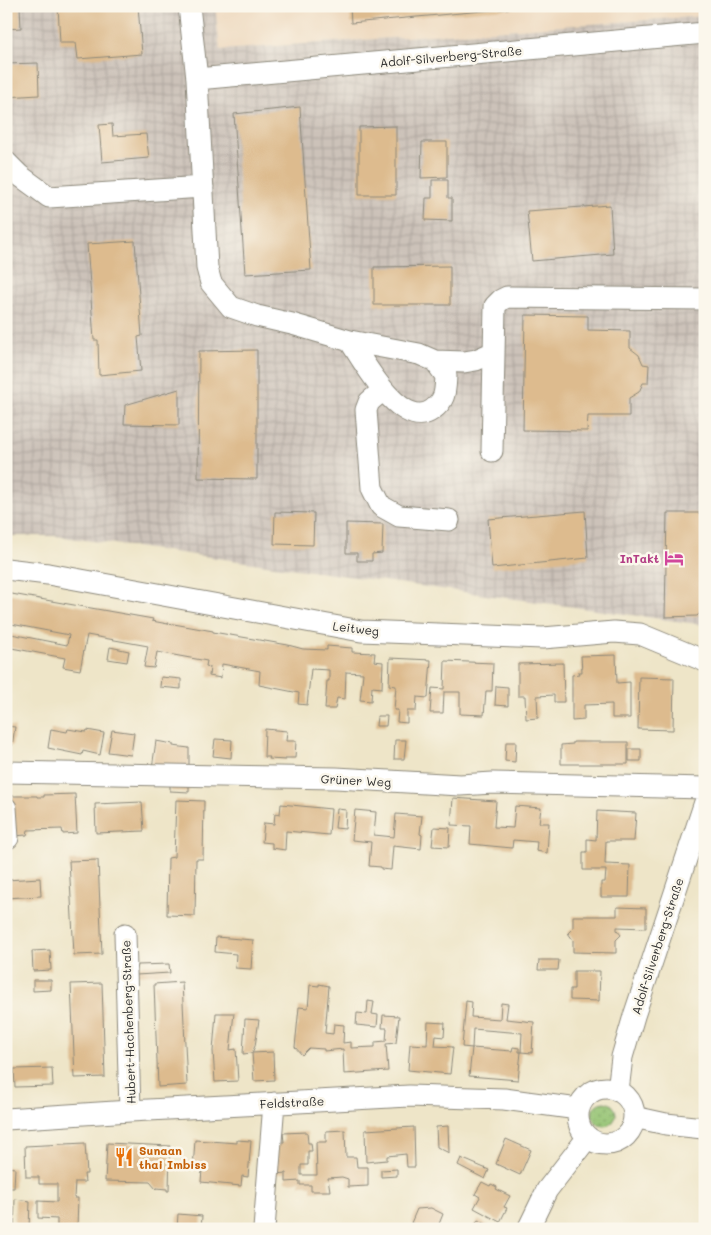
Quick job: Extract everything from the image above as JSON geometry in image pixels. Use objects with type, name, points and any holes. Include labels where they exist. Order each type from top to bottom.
[{"type":"street","points":[[189,6],[197,79],[207,268],[211,283],[231,307],[257,316],[350,341],[419,354],[434,361],[464,362],[476,360],[494,352]]},
{"type":"street","name":"Adolf-Silverberg-Straße","points":[[197,79],[705,32]]},
{"type":"street","points":[[13,168],[49,196],[202,187]]},
{"type":"street","points":[[492,451],[495,306],[501,300],[507,297],[705,300]]},
{"type":"street","points":[[350,341],[368,370],[391,399],[405,410],[418,414],[428,413],[440,404],[445,392],[446,376],[434,361]]},
{"type":"street","points":[[383,390],[369,402],[366,410],[372,488],[381,506],[399,516],[449,520]]},
{"type":"street","name":"Leitweg","points":[[6,569],[48,574],[361,631],[543,638],[614,632],[640,634],[705,661]]},
{"type":"street","name":"Grüner Weg","points":[[6,772],[336,778],[460,785],[705,788]]},
{"type":"street","name":"Adolf-Silverberg-Straße","points":[[618,1091],[622,1058],[634,1016],[705,802]]},
{"type":"street","points":[[6,808],[8,838]]},
{"type":"street","name":"Hubert-Hachenberg-Straße","points":[[125,934],[130,1111]]},
{"type":"street","points":[[599,1088],[609,1088],[618,1091],[628,1099],[632,1108],[634,1117],[629,1131],[614,1143],[599,1143],[588,1138],[580,1128],[578,1119],[578,1109],[585,1097],[599,1088]]},
{"type":"street","name":"Feldstraße","points":[[6,1119],[409,1096],[504,1099],[578,1109]]},
{"type":"street","points":[[264,1229],[274,1103]]},
{"type":"street","points":[[634,1117],[666,1124],[703,1128]]},
{"type":"street","points":[[528,1229],[547,1190],[588,1138]]},
{"type":"shaded area","points":[[6,6],[215,6],[220,50],[705,16],[705,625],[56,536],[6,536]]},
{"type":"shaded area","points":[[215,6],[704,6],[705,16],[219,50]]},
{"type":"green space","points":[[604,1102],[613,1105],[616,1114],[613,1123],[604,1126],[595,1123],[592,1114],[595,1105]]},
{"type":"building","points":[[6,6],[20,6],[21,28],[6,29]]},
{"type":"building","points":[[58,6],[138,6],[142,54],[78,59],[76,43],[60,43]]},
{"type":"building","points":[[350,6],[515,6],[516,8],[351,23]]},
{"type":"building","points":[[38,63],[39,95],[6,97],[6,64]]},
{"type":"building","points":[[300,107],[311,270],[245,274],[234,114]]},
{"type":"building","points":[[112,124],[113,136],[146,134],[149,158],[102,162],[99,125]]},
{"type":"building","points":[[396,126],[396,195],[359,195],[359,127]]},
{"type":"building","points":[[422,142],[447,142],[447,177],[421,178]]},
{"type":"building","points":[[432,180],[448,180],[448,198],[452,198],[452,221],[425,220],[426,198],[432,198]]},
{"type":"building","points":[[610,205],[613,254],[532,261],[527,211]]},
{"type":"building","points":[[135,241],[142,336],[138,337],[141,371],[99,375],[98,340],[94,340],[87,244]]},
{"type":"building","points":[[450,266],[450,305],[374,305],[374,267]]},
{"type":"building","points":[[525,315],[588,316],[588,330],[630,331],[630,348],[639,355],[643,364],[649,365],[648,383],[643,383],[639,392],[629,398],[629,416],[588,416],[587,431],[523,430]]},
{"type":"building","points":[[257,350],[257,479],[198,478],[199,351]]},
{"type":"building","points":[[179,389],[179,425],[124,424],[125,405]]},
{"type":"building","points":[[585,511],[588,558],[492,568],[488,519]]},
{"type":"building","points":[[275,512],[314,513],[313,545],[274,544]]},
{"type":"building","points":[[667,513],[702,513],[702,611],[697,616],[665,617]]},
{"type":"building","points":[[346,523],[383,524],[382,553],[372,554],[372,561],[357,561],[357,553],[346,553]]},
{"type":"building","points":[[6,593],[153,619],[152,621],[303,649],[327,650],[327,646],[352,648],[352,652],[375,653],[374,661],[383,662],[382,688],[372,687],[371,701],[360,700],[363,673],[346,672],[345,699],[337,698],[335,709],[325,709],[329,670],[311,669],[307,705],[298,704],[299,693],[259,685],[260,671],[222,664],[221,678],[209,676],[210,667],[206,666],[207,661],[157,652],[154,668],[144,667],[148,646],[87,635],[80,670],[63,667],[65,658],[6,647],[6,633],[67,645],[69,635],[6,623]]},
{"type":"building","points":[[110,647],[129,651],[127,662],[108,659]]},
{"type":"building","points":[[616,655],[617,683],[630,682],[630,718],[612,718],[612,704],[584,705],[584,720],[572,721],[572,675],[582,672],[581,656]]},
{"type":"building","points":[[390,658],[431,660],[428,698],[417,697],[416,711],[407,711],[407,723],[397,722],[398,710],[394,710],[396,686],[389,685]]},
{"type":"building","points":[[445,661],[493,663],[492,691],[486,691],[484,715],[460,714],[460,692],[444,692],[443,713],[430,713],[432,688],[444,689]]},
{"type":"building","points":[[563,663],[564,702],[554,702],[554,695],[537,696],[538,718],[526,719],[525,696],[518,696],[518,664]]},
{"type":"building","points":[[161,677],[181,679],[181,689],[160,687]]},
{"type":"building","points":[[639,677],[674,678],[673,730],[638,729]]},
{"type":"building","points":[[496,686],[508,687],[508,706],[495,705]]},
{"type":"building","points":[[377,716],[387,716],[386,726],[376,726]]},
{"type":"building","points":[[6,726],[15,727],[12,746],[6,745]]},
{"type":"building","points":[[51,729],[67,732],[68,729],[104,733],[100,755],[83,751],[82,755],[48,748]]},
{"type":"building","points":[[265,729],[287,731],[286,741],[296,741],[295,758],[286,758],[286,760],[264,757]]},
{"type":"building","points":[[112,730],[134,733],[131,755],[108,752]]},
{"type":"building","points":[[215,739],[232,740],[231,758],[213,756]]},
{"type":"building","points":[[395,740],[406,740],[404,759],[394,759]]},
{"type":"building","points":[[156,741],[189,748],[189,770],[152,768]]},
{"type":"building","points":[[506,742],[516,742],[515,762],[505,761]]},
{"type":"building","points":[[573,742],[628,742],[628,764],[561,764],[561,745],[573,744]]},
{"type":"building","points":[[629,749],[641,749],[641,761],[629,761]]},
{"type":"building","points":[[170,782],[189,783],[189,792],[170,791]]},
{"type":"building","points":[[75,794],[77,833],[63,834],[62,829],[28,830],[27,835],[13,836],[12,796],[44,797],[44,795]]},
{"type":"building","points":[[453,798],[496,801],[494,827],[513,828],[515,806],[541,808],[539,823],[549,823],[547,853],[536,851],[537,842],[513,840],[512,848],[470,844],[471,826],[451,825]]},
{"type":"building","points":[[176,800],[204,801],[203,859],[196,859],[195,916],[167,915],[168,858],[174,857]]},
{"type":"building","points":[[142,802],[144,831],[96,833],[95,804]]},
{"type":"building","points":[[281,804],[331,809],[329,835],[286,831],[285,850],[272,848],[272,843],[262,842],[264,823],[274,824],[275,813],[280,814]]},
{"type":"building","points":[[337,809],[346,810],[345,829],[335,828]]},
{"type":"building","points":[[355,810],[376,812],[374,835],[394,837],[396,814],[422,816],[421,849],[393,846],[391,870],[369,866],[371,842],[352,840]]},
{"type":"building","points":[[597,811],[636,813],[634,841],[606,841],[605,864],[630,865],[629,897],[601,897],[601,882],[605,882],[606,870],[583,870],[583,852],[587,852],[587,839],[596,840]]},
{"type":"building","points":[[434,827],[450,828],[449,847],[432,846]]},
{"type":"building","points":[[98,860],[102,954],[74,955],[69,861]]},
{"type":"building","points":[[40,878],[41,896],[6,898],[6,880]]},
{"type":"building","points":[[617,907],[646,908],[646,928],[617,927],[621,935],[616,940],[616,953],[573,952],[573,940],[568,933],[573,928],[573,916],[617,916]]},
{"type":"building","points":[[216,937],[253,940],[251,969],[235,968],[236,954],[215,952]]},
{"type":"building","points":[[50,950],[51,970],[33,971],[32,951]]},
{"type":"building","points":[[539,960],[559,960],[558,970],[538,970]]},
{"type":"building","points":[[169,964],[170,973],[136,975],[138,965]]},
{"type":"building","points":[[574,971],[600,971],[599,1001],[570,1000],[570,989],[574,989]]},
{"type":"building","points":[[33,980],[51,980],[51,990],[33,991]]},
{"type":"building","points":[[182,982],[187,1085],[158,1087],[154,984]]},
{"type":"building","points":[[102,983],[105,1077],[75,1078],[71,984]]},
{"type":"building","points":[[319,984],[329,986],[325,1033],[333,1034],[334,1024],[344,1025],[343,1043],[351,1042],[351,1048],[375,1047],[375,1042],[386,1041],[387,1028],[382,1028],[383,1015],[399,1016],[396,1043],[386,1044],[388,1071],[344,1074],[343,1049],[324,1051],[324,1049],[309,1048],[302,1055],[295,1047],[299,1007],[308,1008],[310,985],[319,986]]},
{"type":"building","points":[[368,1001],[374,1002],[372,1014],[378,1015],[377,1027],[356,1025],[357,1013],[367,1014]]},
{"type":"building","points":[[466,1001],[472,1002],[471,1017],[500,1019],[501,1003],[508,1004],[506,1019],[534,1022],[532,1053],[521,1052],[522,1033],[473,1029],[472,1048],[462,1047]]},
{"type":"building","points":[[216,1013],[234,1013],[230,1050],[236,1049],[238,1081],[215,1082],[213,1051]]},
{"type":"building","points":[[245,1019],[259,1020],[252,1053],[243,1054]]},
{"type":"building","points":[[428,1022],[445,1023],[444,1037],[436,1036],[435,1046],[453,1047],[450,1074],[408,1070],[410,1044],[427,1045]]},
{"type":"building","points":[[513,1047],[519,1048],[519,1052],[521,1052],[518,1080],[469,1076],[472,1048],[512,1051]]},
{"type":"building","points":[[273,1052],[274,1080],[254,1081],[252,1053]]},
{"type":"building","points":[[52,1068],[53,1086],[15,1087],[14,1069]]},
{"type":"building","points":[[448,1126],[449,1153],[437,1147],[436,1127]]},
{"type":"building","points":[[414,1127],[415,1167],[407,1167],[406,1154],[387,1156],[387,1160],[366,1162],[365,1130]]},
{"type":"building","points":[[345,1130],[346,1157],[356,1157],[357,1167],[368,1167],[368,1186],[348,1187],[348,1179],[342,1177],[328,1178],[330,1191],[311,1191],[311,1185],[300,1185],[300,1181],[286,1182],[286,1173],[276,1174],[275,1143],[284,1142],[283,1133],[307,1132],[308,1143],[311,1143],[312,1151],[308,1151],[308,1165],[301,1165],[301,1175],[317,1175],[316,1142],[326,1142],[326,1131]]},
{"type":"building","points":[[506,1139],[531,1150],[520,1175],[496,1164]]},
{"type":"building","points":[[195,1140],[237,1143],[237,1140],[251,1141],[248,1177],[242,1176],[241,1186],[201,1182],[202,1170],[193,1169]]},
{"type":"building","points":[[85,1143],[87,1174],[84,1174],[85,1182],[75,1182],[74,1198],[78,1198],[77,1229],[57,1229],[57,1219],[38,1218],[38,1201],[57,1202],[57,1184],[39,1184],[39,1177],[26,1177],[25,1146]]},
{"type":"building","points":[[107,1143],[170,1146],[169,1191],[167,1189],[156,1189],[150,1182],[105,1181]]},
{"type":"building","points":[[461,1158],[489,1170],[485,1179],[458,1165]]},
{"type":"building","points":[[6,1167],[15,1168],[14,1188],[6,1188]]},
{"type":"building","points":[[397,1169],[397,1176],[381,1177],[381,1170]]},
{"type":"building","points":[[482,1182],[497,1187],[496,1189],[510,1196],[504,1207],[507,1208],[500,1222],[474,1208],[480,1197],[475,1194]]},
{"type":"building","points":[[15,1199],[30,1201],[29,1229],[14,1229]]},
{"type":"building","points":[[431,1208],[443,1214],[437,1229],[425,1229],[411,1223],[417,1209]]},
{"type":"building","points":[[178,1214],[202,1216],[201,1229],[177,1229]]},
{"type":"building","points":[[478,1220],[495,1229],[473,1229]]},
{"type":"place","name":"InTakt","points":[[674,558]]},
{"type":"place","name":"Sunaan thai Imbiss","points":[[124,1157]]}]
